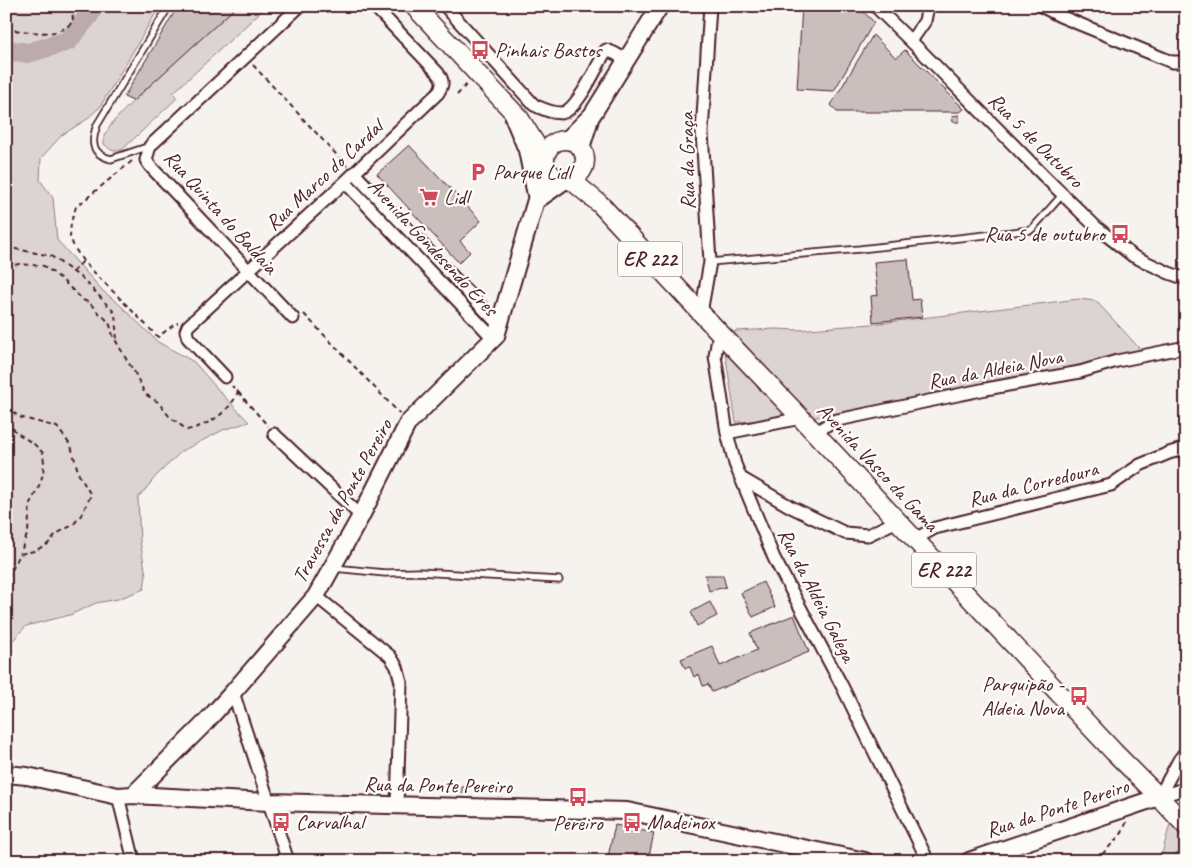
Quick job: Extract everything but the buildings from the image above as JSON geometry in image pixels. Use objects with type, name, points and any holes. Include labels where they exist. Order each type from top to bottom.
[{"type":"main road","name":"Avenida Vasco da Gama","points":[[414,6],[515,113],[542,134],[569,143],[585,154],[586,162],[573,177],[556,178],[550,173],[546,162],[515,113]]},
{"type":"main road","points":[[546,162],[548,151],[553,145],[569,143]]},
{"type":"main road","name":"Avenida Vasco da Gama","points":[[573,177],[1186,826]]},
{"type":"street","name":"Rua Quinta do Baldaia","points":[[293,318],[146,160],[150,146],[300,6]]},
{"type":"street","name":"Rua Marco do Cardal","points":[[188,326],[345,182],[438,93],[443,83],[441,77],[374,6]]},
{"type":"street","points":[[445,6],[534,105],[549,111],[563,113],[576,103],[606,50],[626,60]]},
{"type":"street","points":[[569,143],[592,115],[660,6]]},
{"type":"street","name":"Rua da Graça","points":[[701,314],[710,262],[702,132],[710,6]]},
{"type":"street","name":"Rua 5 de Outubro","points":[[875,6],[1096,227],[1133,256],[1186,278]]},
{"type":"street","points":[[911,41],[925,21],[928,6]]},
{"type":"street","points":[[1041,6],[1060,16],[1172,62],[1186,62]]},
{"type":"street","points":[[515,113],[527,150],[537,200],[573,177]]},
{"type":"street","name":"Travessa da Ponte Pereiro","points":[[125,796],[204,724],[316,596],[361,516],[408,423],[496,332],[537,200],[546,162]]},
{"type":"street","name":"Avenida Gondesendo Eres","points":[[354,173],[496,332]]},
{"type":"street","name":"Avenida Gondesendo Eres","points":[[345,182],[496,332]]},
{"type":"street","points":[[188,326],[186,331],[188,338],[226,378]]},
{"type":"street","name":"Rua da Aldeia Galega","points":[[719,332],[715,356],[727,433],[735,464],[774,558],[842,686],[928,861]]},
{"type":"street","name":"Rua da Aldeia Nova","points":[[815,434],[833,420],[986,388],[1080,372],[1117,361],[1186,347]]},
{"type":"street","points":[[727,433],[801,418]]},
{"type":"street","points":[[274,434],[361,516]]},
{"type":"street","name":"Rua da Corredoura","points":[[915,539],[935,528],[1111,485],[1140,465],[1186,448]]},
{"type":"street","points":[[741,478],[791,507],[845,533],[868,534],[897,521]]},
{"type":"street","points":[[316,596],[390,656],[397,666],[401,682],[397,805]]},
{"type":"street","points":[[233,692],[288,861]]},
{"type":"street","points":[[1159,797],[1186,751]]},
{"type":"street","name":"Rua da Ponte Pereiro","points":[[6,774],[27,776],[125,796],[269,802],[627,811],[866,861]]},
{"type":"street","points":[[1159,797],[1186,788]]},
{"type":"street","points":[[125,796],[134,861]]},
{"type":"street","name":"Rua da Ponte Pereiro","points":[[969,861],[1159,797]]},
{"type":"lane","points":[[150,146],[111,159],[105,158],[94,147],[94,136],[97,125],[168,6]]},
{"type":"lane","points":[[710,262],[860,249],[1031,230],[1063,194]]},
{"type":"lane","points":[[332,567],[385,573],[429,573],[559,580]]},
{"type":"path","points":[[6,29],[55,32],[73,22],[72,6]]},
{"type":"path","points":[[246,57],[354,173]]},
{"type":"path","points":[[150,146],[76,207],[71,222],[70,237],[74,248],[84,260],[158,337],[176,322],[188,326]]},
{"type":"path","points":[[6,247],[51,256],[83,279],[115,313],[117,343]]},
{"type":"path","points":[[73,272],[84,260]]},
{"type":"path","points":[[6,266],[19,264],[44,266],[83,300],[90,303],[100,315],[106,318],[113,336],[145,394],[158,402],[169,416],[187,430],[222,414],[238,392]]},
{"type":"path","points":[[304,315],[408,423]]},
{"type":"path","points":[[226,378],[274,434]]},
{"type":"path","points":[[6,406],[19,417],[58,427],[71,446],[78,476],[91,495],[82,514],[73,525],[56,534],[48,544],[34,551],[20,554]]},
{"type":"path","points":[[6,421],[17,433],[34,444],[43,453],[44,463],[38,489],[30,503],[28,532],[20,554],[6,582]]},
{"type":"path","points":[[1096,861],[1122,833],[1134,806]]},
{"type":"shaded area","points":[[6,6],[160,6],[100,107],[86,120],[62,135],[41,158],[40,180],[53,198],[57,240],[104,292],[158,342],[194,362],[249,422],[223,430],[182,451],[156,476],[138,498],[140,541],[146,575],[144,589],[118,599],[96,603],[70,615],[26,626],[6,648]]},
{"type":"shaded area","points":[[237,6],[267,6],[173,93],[177,98],[123,149],[115,151],[106,146],[104,144],[104,136],[113,122],[133,101]]},
{"type":"shaded area","points":[[1079,299],[1096,301],[1142,351],[1041,374],[818,417],[736,422],[725,352],[735,331],[797,330],[872,324]]},
{"type":"shaded area","points":[[1186,809],[1186,861],[1160,861],[1170,824]]},
{"type":"waterway","points":[[6,50],[28,53],[68,41],[90,14],[90,6]]},
{"type":"place","name":"Pinhais Bastos","points":[[480,50]]},
{"type":"place","name":"Parque Lidl","points":[[478,172]]},
{"type":"place","name":"Lidl","points":[[429,197]]},
{"type":"place","name":"Rua 5 de outubro","points":[[1120,234]]},
{"type":"place","name":"Parquipão - Aldeia Nova","points":[[1079,696]]},
{"type":"place","name":"Pereiro","points":[[578,797]]},
{"type":"place","name":"Carvalhal","points":[[281,822]]},
{"type":"place","name":"Madeinox","points":[[632,822]]}]
